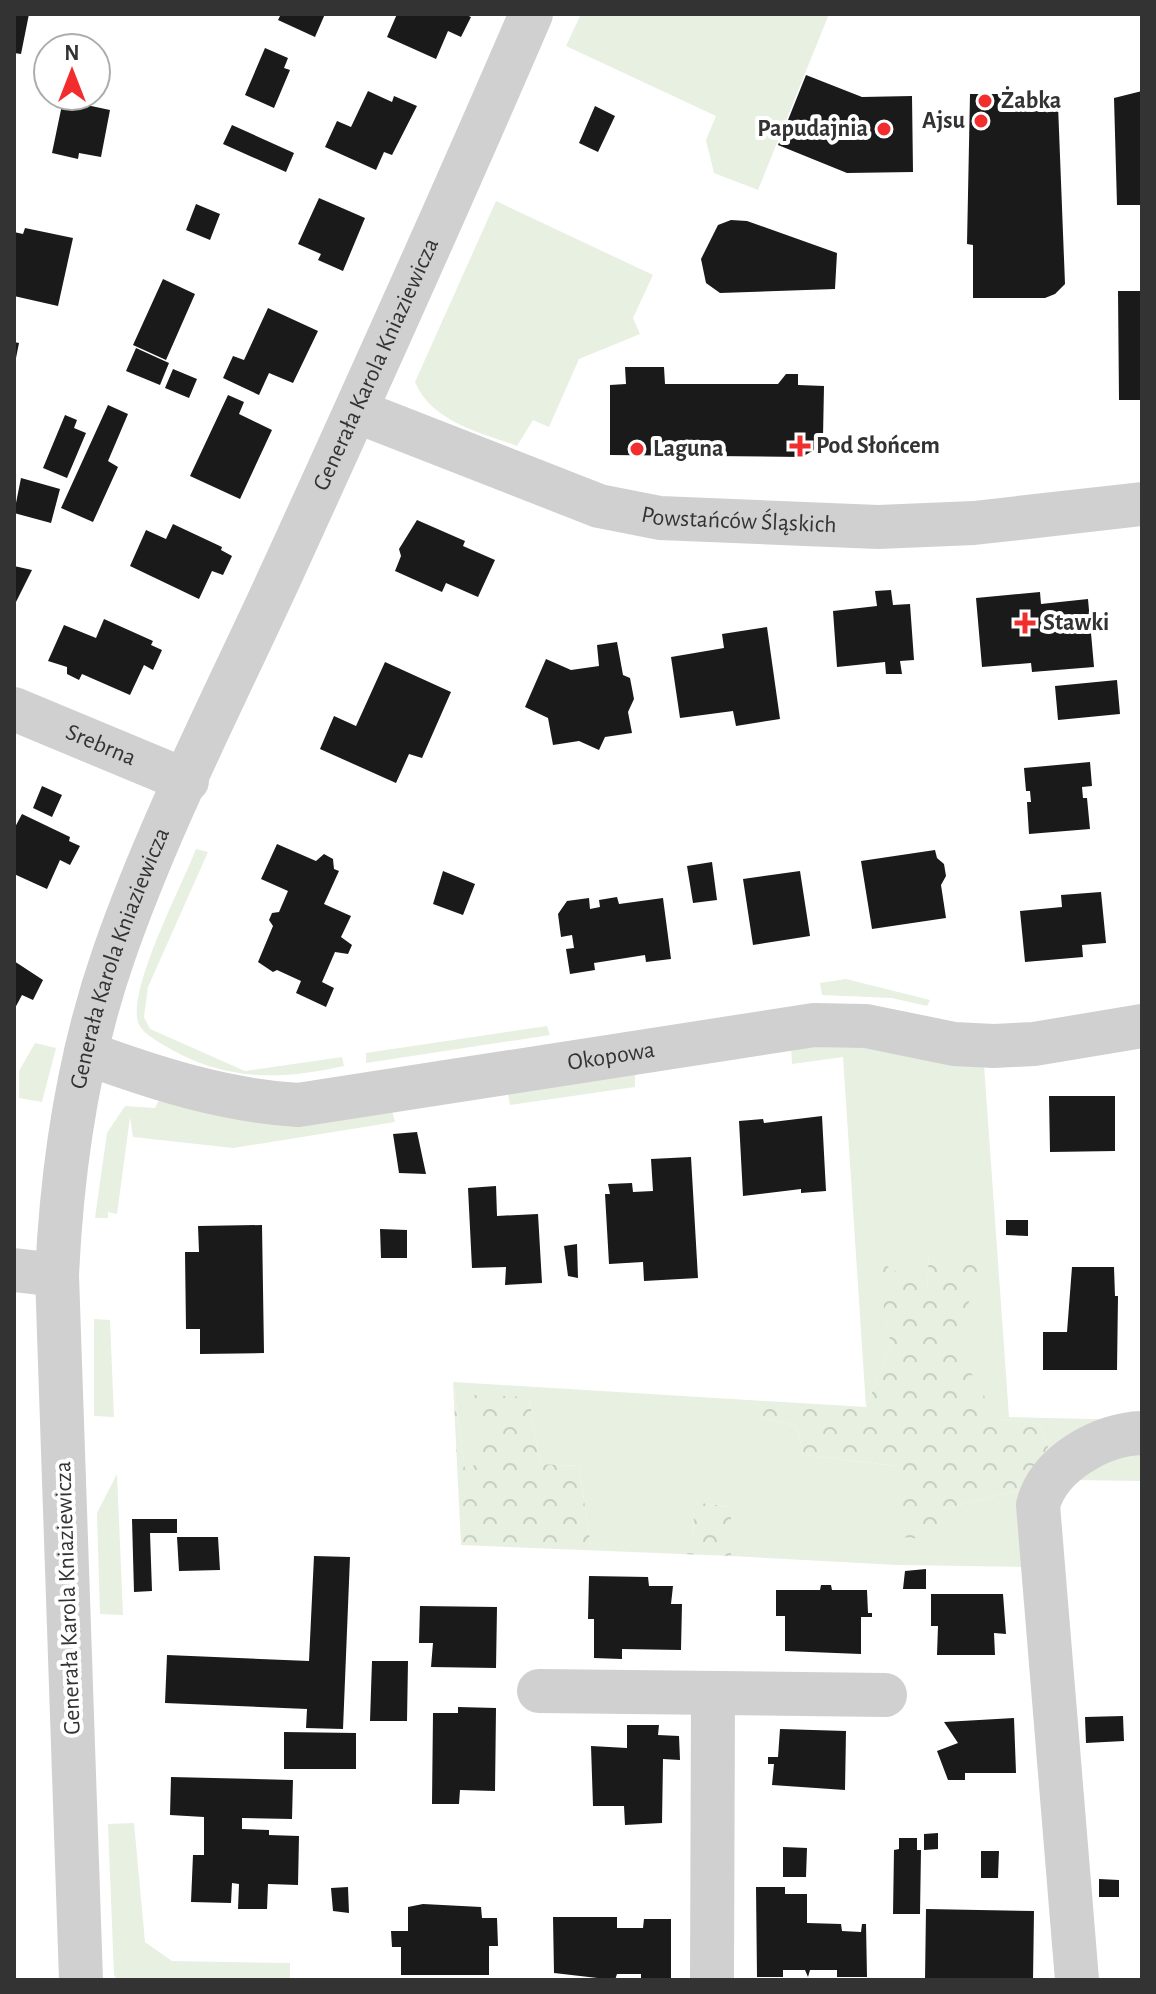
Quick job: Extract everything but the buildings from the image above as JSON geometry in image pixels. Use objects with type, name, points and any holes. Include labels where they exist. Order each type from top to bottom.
[{"type":"street","name":"Generała Karola Kniaziewicza","points":[[81,1980],[57,1275],[65,1163],[86,1053],[123,930],[531,14]]},
{"type":"street","name":"Powstańców Śląskich","points":[[356,411],[599,506],[660,518],[878,527],[974,523],[1142,504]]},
{"type":"street","name":"Srebrna","points":[[14,709],[187,781]]},
{"type":"street","name":"Okopowa","points":[[86,1053],[188,1089],[239,1100],[298,1105],[814,1025],[866,1026],[954,1044],[994,1046],[1034,1044],[1142,1026]]},
{"type":"street","points":[[14,1270],[57,1275]]},
{"type":"street","points":[[1077,1980],[1046,1567],[1039,1527],[1040,1498],[1069,1462],[1097,1445],[1142,1433]]},
{"type":"street","points":[[539,1691],[885,1695]]},
{"type":"street","points":[[712,1980],[713,1694]]},
{"type":"green space","points":[[581,14],[829,14],[758,190],[714,173],[706,140],[716,116],[566,46]]},
{"type":"green space","points":[[496,201],[653,275],[633,318],[640,334],[579,359],[549,427],[533,420],[517,446],[445,416],[423,396],[415,382]]},
{"type":"green space","points":[[196,849],[208,852],[148,987],[144,1017],[150,1029],[245,1071],[342,1057],[344,1066],[296,1074],[227,1071],[183,1056],[152,1038],[140,1026],[138,1000],[143,979],[159,933]]},
{"type":"green space","points":[[846,979],[930,1000],[927,1006],[892,998],[822,995],[820,983]]},
{"type":"green space","points":[[547,1026],[550,1035],[366,1063],[366,1053]]},
{"type":"green space","points":[[35,1043],[56,1048],[42,1102],[19,1098],[19,1071]]},
{"type":"green space","points":[[833,1043],[984,1065],[1009,1417],[1135,1420],[1050,1452],[1039,1424],[997,1419],[955,1346],[981,1258],[929,1253],[927,1293],[876,1259],[891,1346],[866,1407],[843,1057],[792,1064],[791,1047]]},
{"type":"green space","points":[[635,1071],[635,1087],[510,1105],[508,1094]]},
{"type":"green space","points":[[161,1096],[392,1111],[395,1122],[233,1148],[133,1137],[130,1117],[117,1214],[108,1212],[108,1218],[95,1218],[107,1133],[125,1106],[155,1108]]},
{"type":"green space","points":[[929,1252],[982,1258],[956,1346],[997,1419],[1039,1424],[1050,1452],[1022,1489],[944,1509],[938,1540],[900,1537],[896,1466],[804,1455],[796,1426],[749,1414],[748,1400],[866,1407],[891,1346],[875,1258],[927,1292]]},
{"type":"green space","points":[[94,1319],[110,1320],[114,1417],[94,1416]]},
{"type":"green space","points":[[453,1382],[748,1400],[750,1414],[796,1426],[804,1455],[896,1466],[944,1509],[1022,1489],[1036,1567],[897,1565],[731,1556],[731,1507],[694,1502],[693,1546],[591,1546],[579,1466],[540,1464],[529,1397],[482,1462],[465,1469]]},
{"type":"green space","points":[[453,1382],[465,1469],[482,1462],[471,1395],[529,1397],[540,1464],[579,1466],[591,1546],[693,1546],[694,1502],[731,1507],[731,1556],[461,1545]]},
{"type":"green space","points":[[1142,1443],[1142,1481],[1072,1480]]},
{"type":"green space","points":[[117,1474],[123,1615],[100,1614],[97,1513]]},
{"type":"green space","points":[[134,1823],[145,1942],[172,1961],[290,1963],[290,1980],[117,1980],[114,1975],[108,1824]]},
{"type":"place","name":"Żabka","points":[[985,101]]},
{"type":"place","name":"Ajsu","points":[[981,121]]},
{"type":"place","name":"Papudajnia","points":[[884,129]]},
{"type":"place","name":"Pod Słońcem","points":[[800,446]]},
{"type":"place","name":"Laguna","points":[[637,449]]},
{"type":"place","name":"Stawki","points":[[1025,623]]}]
